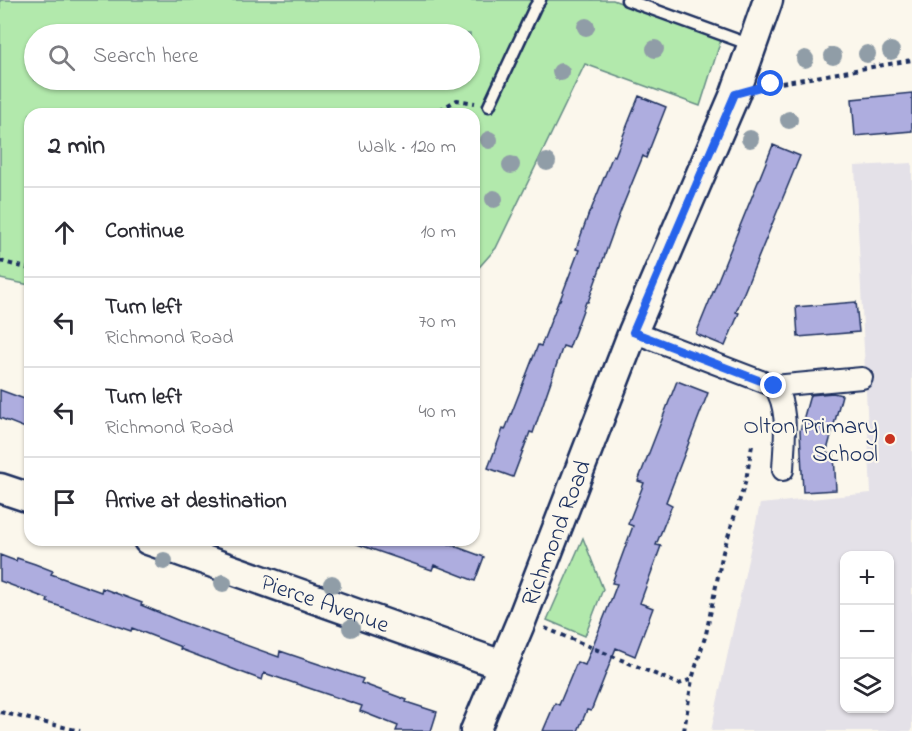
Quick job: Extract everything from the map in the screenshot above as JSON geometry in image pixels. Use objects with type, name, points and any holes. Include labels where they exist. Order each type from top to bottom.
[{"type":"street","name":"Richmond Road","points":[[475,731],[522,619],[633,332],[735,94],[768,0]]},
{"type":"street","points":[[633,332],[774,386],[862,378]]},
{"type":"street","points":[[774,386],[780,395],[784,417],[783,470]]},
{"type":"street","points":[[0,488],[24,496]]},
{"type":"street","name":"Pierce Avenue","points":[[165,546],[502,665]]},
{"type":"lane","points":[[489,106],[535,6],[540,0]]},
{"type":"lane","points":[[631,1],[752,45]]},
{"type":"path","points":[[735,94],[771,84],[912,60]]},
{"type":"path","points":[[443,108],[457,100],[489,106]]},
{"type":"path","points":[[0,261],[24,267]]},
{"type":"path","points":[[684,731],[692,679],[706,634],[723,552],[746,480],[752,445]]},
{"type":"path","points":[[522,619],[679,684],[692,679]]},
{"type":"path","points":[[0,712],[80,731]]},
{"type":"shaded area","name":"Olton Primary School","points":[[912,163],[912,731],[711,731],[760,504],[871,493],[855,166]]},
{"type":"green space","points":[[0,0],[613,0],[721,40],[700,106],[585,64],[496,248],[480,266],[480,108],[24,108],[24,284],[0,279]]},
{"type":"green space","points":[[583,538],[603,589],[585,636],[547,620]]},
{"type":"building","points":[[912,93],[912,131],[855,136],[852,99]]},
{"type":"building","points":[[639,96],[666,107],[646,158],[643,156],[621,210],[588,302],[586,302],[569,348],[563,346],[533,433],[530,432],[513,477],[488,468],[538,345],[541,346],[560,300],[579,250],[576,249],[590,210]]},
{"type":"building","points":[[773,145],[800,156],[736,312],[739,313],[725,346],[696,334]]},
{"type":"building","points":[[856,302],[859,332],[798,337],[796,307]]},
{"type":"building","points":[[677,381],[708,393],[666,502],[672,505],[656,545],[661,546],[640,603],[653,608],[635,656],[616,648],[591,711],[587,710],[578,731],[543,731],[555,703],[559,705],[577,662],[585,665],[609,605],[617,584],[612,583],[633,526],[628,524],[644,483],[638,481]]},
{"type":"building","points":[[0,390],[24,399],[24,428],[0,418]]},
{"type":"building","points":[[833,393],[842,395],[826,454],[834,454],[836,490],[803,492],[800,431],[810,395]]},
{"type":"building","points":[[363,546],[454,546],[484,557],[475,581],[434,565],[432,570]]},
{"type":"building","points":[[0,555],[16,561],[17,558],[35,564],[53,571],[51,574],[101,592],[102,588],[142,603],[141,605],[182,622],[279,657],[280,651],[363,679],[361,683],[437,712],[431,731],[396,731],[398,726],[360,711],[362,706],[264,673],[262,680],[132,628],[131,631],[47,602],[48,599],[0,581]]},
{"type":"place","name":"Olton Primary School","points":[[890,439]]},
{"type":"route","points":[[771,84],[735,94],[633,332],[774,386]]}]
